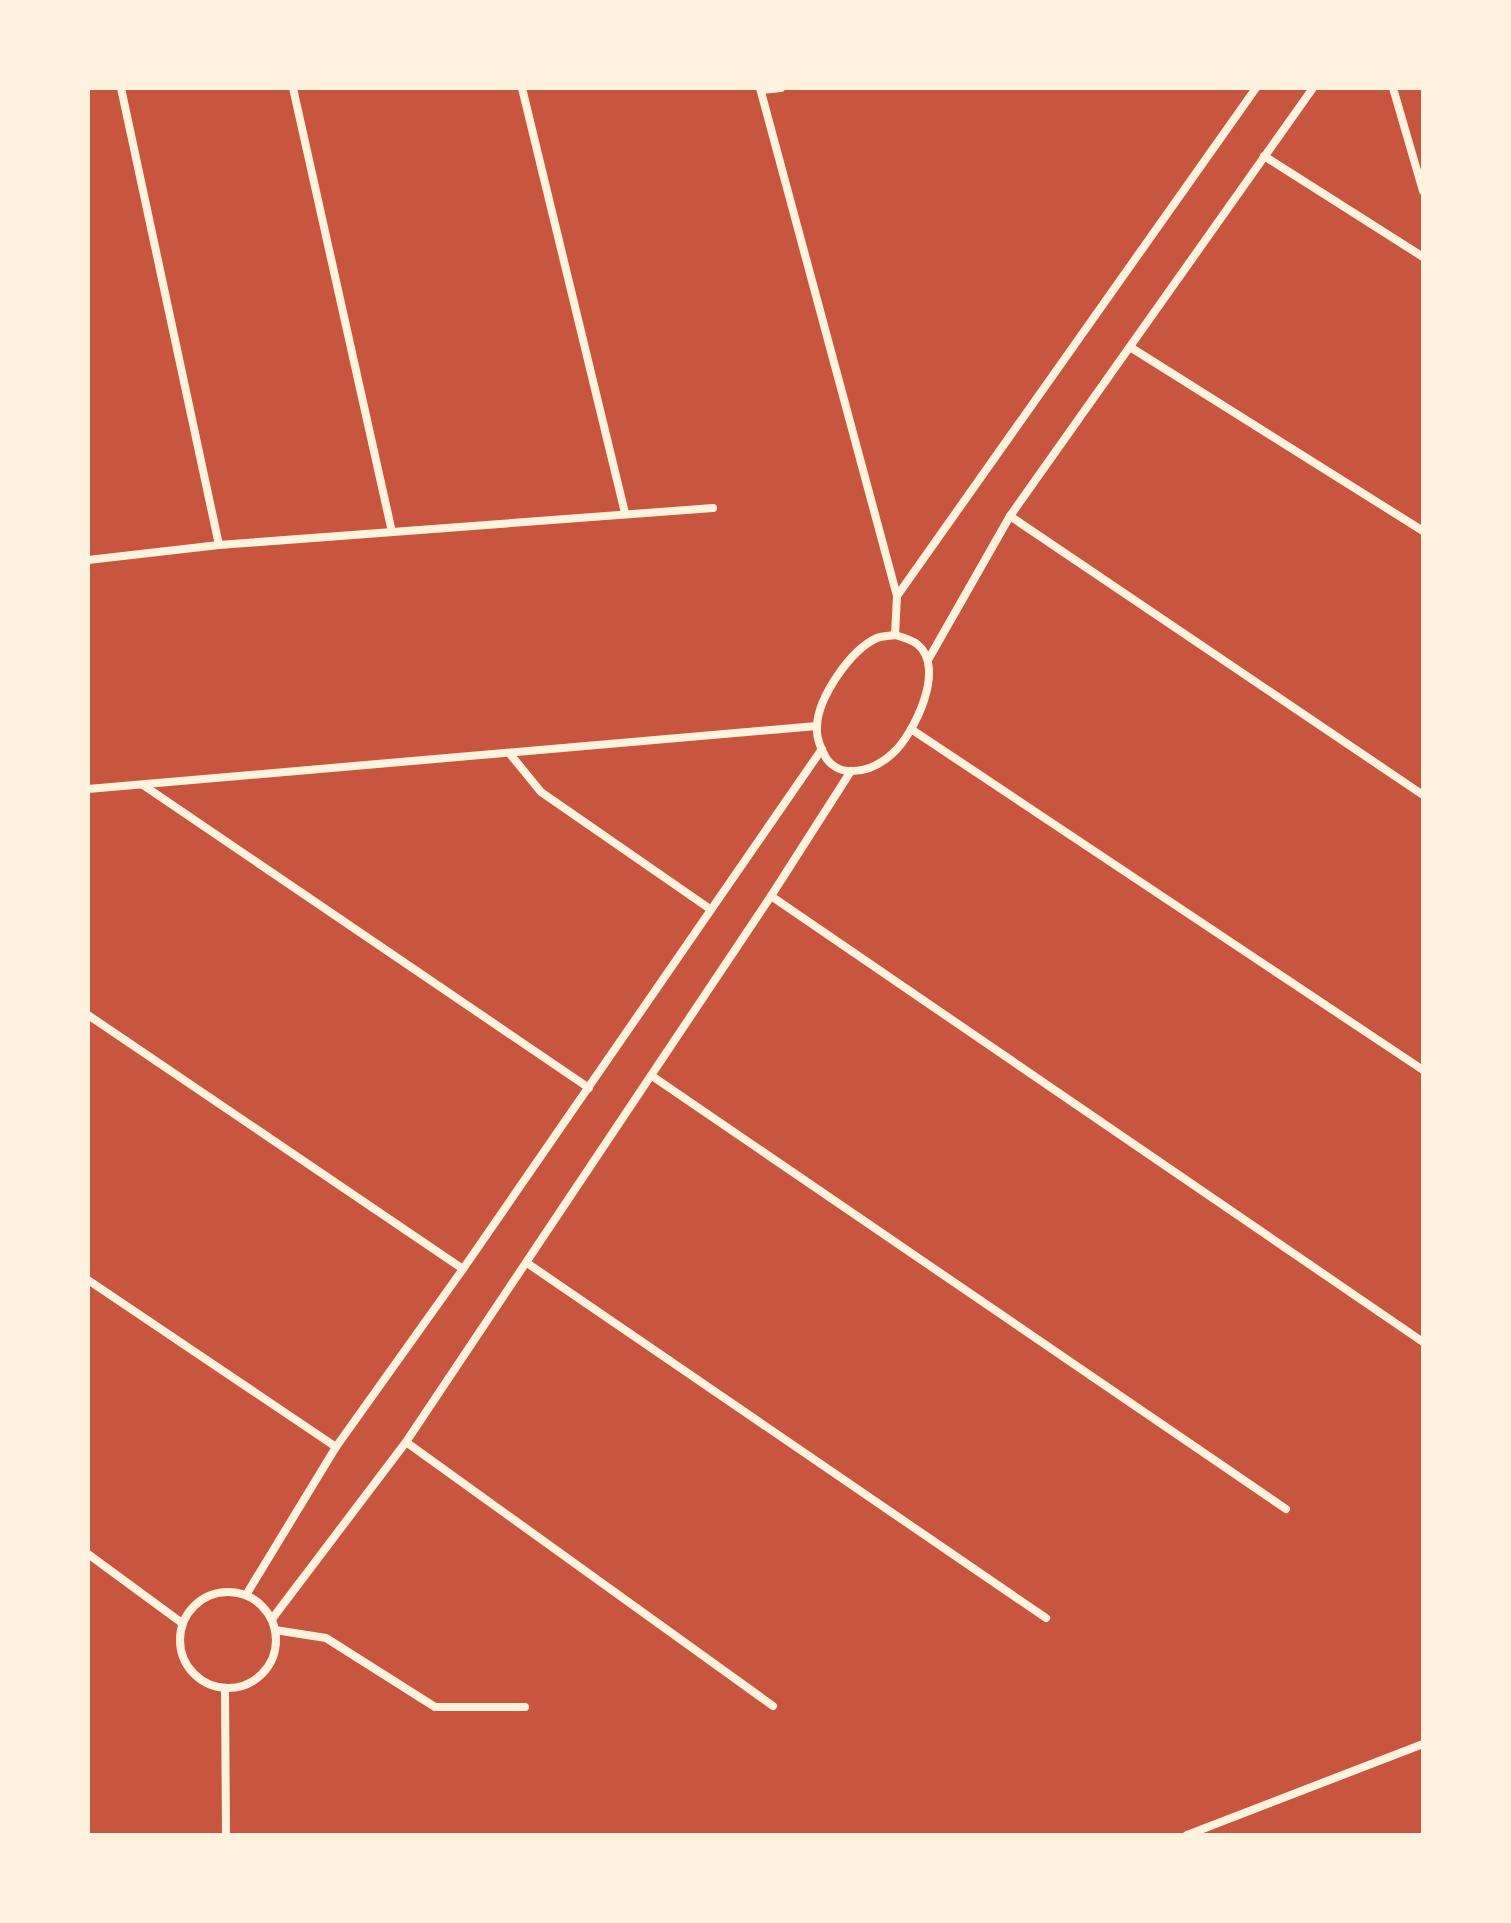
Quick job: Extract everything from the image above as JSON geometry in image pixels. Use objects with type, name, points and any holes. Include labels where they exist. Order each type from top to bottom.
[{"type":"street","points":[[121,88],[219,545]]},
{"type":"street","points":[[293,88],[392,532]]},
{"type":"street","points":[[522,88],[625,513]]},
{"type":"street","points":[[781,88],[760,89],[897,596],[895,635]]},
{"type":"street","points":[[897,596],[1256,88]]},
{"type":"street","points":[[928,660],[919,645],[895,635],[876,638],[841,669],[822,707],[817,726],[826,759],[842,771],[860,772],[894,753],[924,705],[928,660],[1010,516],[1313,88]]},
{"type":"street","points":[[1393,88],[1423,191]]},
{"type":"street","points":[[1264,156],[1423,257]]},
{"type":"street","points":[[1130,347],[1423,531]]},
{"type":"street","points":[[88,560],[219,545],[713,508]]},
{"type":"street","points":[[1010,516],[1423,795]]},
{"type":"street","points":[[88,789],[817,726]]},
{"type":"street","points":[[911,729],[1423,1070]]},
{"type":"street","points":[[246,1595],[336,1447],[463,1269],[822,749]]},
{"type":"street","points":[[510,754],[541,792],[710,909]]},
{"type":"street","points":[[272,1619],[406,1442],[652,1076],[851,771]]},
{"type":"street","points":[[143,785],[589,1088]]},
{"type":"street","points":[[771,896],[1423,1342]]},
{"type":"street","points":[[88,1015],[463,1269]]},
{"type":"street","points":[[652,1076],[1286,1509]]},
{"type":"street","points":[[527,1263],[1046,1618]]},
{"type":"street","points":[[88,1280],[336,1447]]},
{"type":"street","points":[[406,1442],[773,1706]]},
{"type":"street","points":[[88,1554],[182,1623]]},
{"type":"street","points":[[226,1591],[246,1595],[261,1605],[272,1619],[275,1630],[273,1660],[254,1682],[225,1690],[203,1683],[187,1667],[179,1646],[182,1623],[192,1607],[208,1596],[226,1591]]},
{"type":"street","points":[[275,1630],[326,1638],[435,1707],[525,1707]]},
{"type":"street","points":[[225,1690],[226,1835]]},
{"type":"street","points":[[1187,1835],[1423,1744]]}]
